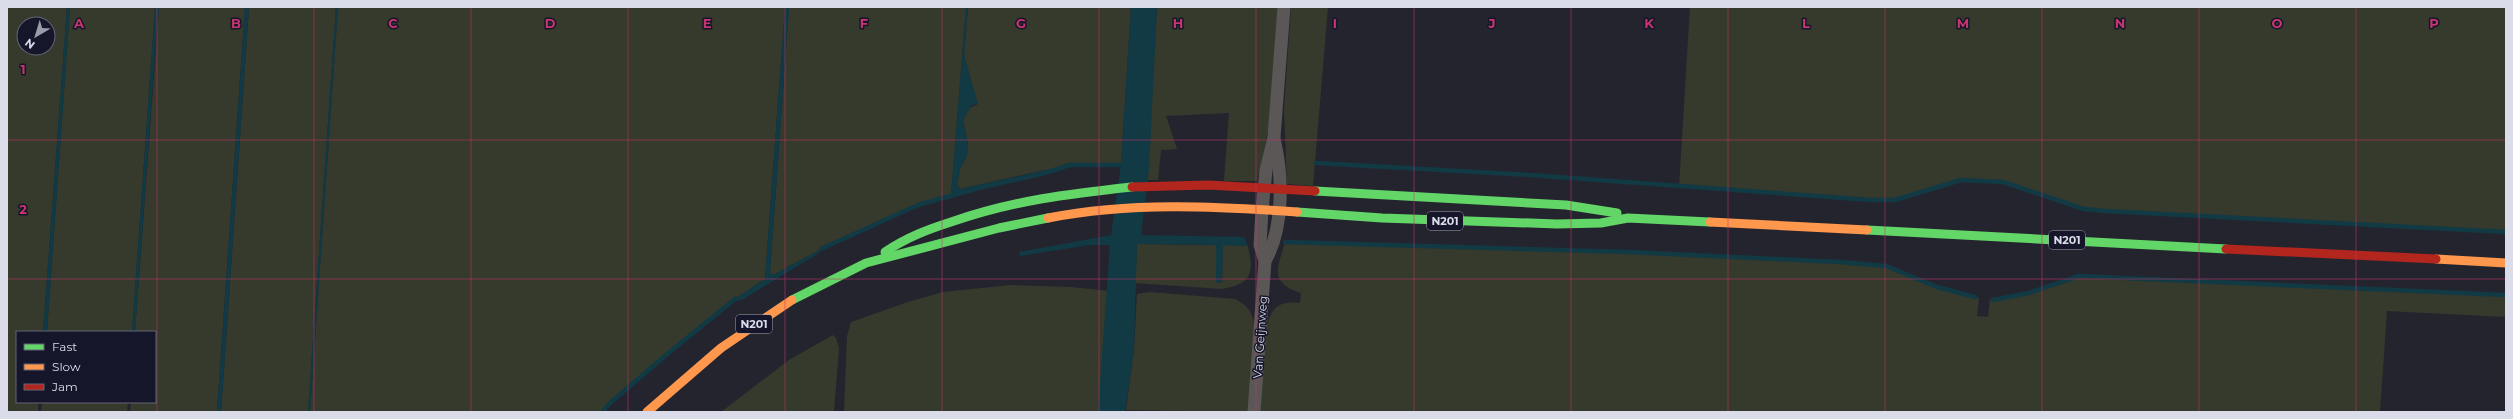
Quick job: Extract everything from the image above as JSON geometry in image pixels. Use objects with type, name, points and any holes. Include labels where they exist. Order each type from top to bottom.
[{"type":"main road","name":"N201","points":[[647,412],[706,360],[747,329],[796,299],[877,258],[901,241],[959,218],[992,208],[1042,197],[1100,189],[1148,185],[1264,189],[1566,205],[1612,211],[1628,218]]},
{"type":"main road","name":"N201","points":[[877,258],[906,254],[1008,225],[1102,210],[1149,206],[1278,210],[1400,219],[1542,223],[1612,223],[1628,218],[2506,263]]},
{"type":"street","name":"Van Geijnweg","points":[[1254,412],[1265,261],[1260,245],[1262,210],[1268,158],[1274,137],[1284,7]]},
{"type":"street","name":"Van Geijnweg","points":[[1265,261],[1273,247],[1278,210],[1278,157],[1274,137]]},
{"type":"green space","points":[[7,7],[67,7],[43,331],[16,331],[16,403],[38,403],[38,412],[7,412]]},
{"type":"green space","points":[[70,7],[155,7],[132,331],[47,331]]},
{"type":"green space","points":[[159,7],[245,7],[217,412],[130,412],[131,403],[156,403],[156,331],[135,331]]},
{"type":"green space","points":[[249,7],[336,7],[308,412],[221,412]]},
{"type":"green space","points":[[338,7],[785,7],[765,279],[730,302],[611,402],[602,412],[310,412]]},
{"type":"green space","points":[[789,7],[966,7],[951,196],[918,205],[827,246],[773,275],[770,273]]},
{"type":"green space","points":[[968,7],[1131,7],[1121,165],[1070,165],[1045,173],[1045,170],[960,189],[957,184],[960,169],[967,155],[968,144],[963,120],[968,109],[978,104],[964,56]]},
{"type":"green space","points":[[1157,7],[1280,7],[1269,127],[1257,181],[1224,181],[1229,113],[1166,116],[1177,149],[1161,150],[1158,180],[1147,180]]},
{"type":"green space","points":[[1291,7],[1328,7],[1313,186],[1287,184],[1284,110]]},
{"type":"green space","points":[[1690,7],[2506,7],[2506,232],[2084,209],[2003,182],[1961,180],[1895,200],[1871,200],[1679,187]]},
{"type":"green space","points":[[1285,242],[1628,252],[1840,262],[1886,266],[1937,287],[1979,298],[1977,316],[1988,317],[1990,299],[2029,293],[2079,276],[2506,295],[2506,317],[2387,311],[2380,412],[1259,412],[1263,340],[1266,326],[1277,307],[1282,304],[1294,302],[1300,303],[1301,293],[1284,284],[1278,273],[1278,267]]},
{"type":"green space","points":[[1137,244],[1216,245],[1216,282],[1222,283],[1223,245],[1248,246],[1251,263],[1250,270],[1248,276],[1240,284],[1222,289],[1135,283]]},
{"type":"green space","points":[[1011,285],[1071,287],[1109,291],[1099,412],[844,412],[847,336],[851,322],[908,302],[943,292]]},
{"type":"green space","points":[[1150,292],[1235,299],[1248,309],[1253,319],[1255,337],[1248,412],[1126,410],[1134,350],[1137,294]]},
{"type":"green space","points":[[833,335],[836,338],[839,348],[834,412],[721,412],[789,360]]},
{"type":"green space","points":[[42,403],[128,403],[127,412],[41,412]]},
{"type":"water","points":[[67,7],[70,7],[47,331],[43,331]]},
{"type":"water","points":[[155,7],[159,7],[135,331],[132,331]]},
{"type":"water","points":[[245,7],[249,7],[221,412],[217,412]]},
{"type":"water","points":[[336,7],[338,7],[310,412],[308,412]]},
{"type":"water","points":[[785,7],[789,7],[770,273],[773,275],[827,246],[816,255],[742,300],[730,302],[765,279]]},
{"type":"water","points":[[966,7],[968,7],[964,56],[978,104],[972,105],[963,120],[968,144],[967,155],[960,169],[957,184],[960,189],[1046,170],[1045,173],[951,196]]},
{"type":"water","points":[[1131,7],[1157,7],[1149,169],[1141,235],[1244,237],[1248,246],[1223,245],[1222,283],[1216,282],[1216,245],[1137,244],[1134,350],[1125,412],[1098,412],[1110,245],[1090,245],[1020,256],[1019,252],[1111,235],[1121,165]]},
{"type":"waterway","points":[[1316,163],[1530,175],[1871,200],[1895,200],[1961,180],[2003,182],[2084,209],[2506,232]]},
{"type":"waterway","points":[[821,249],[918,205],[979,188],[1045,173],[1070,165],[1121,165]]},
{"type":"waterway","points":[[1285,242],[1628,252],[1840,262],[1886,266],[1937,287],[1975,297]]},
{"type":"waterway","points":[[1993,300],[2029,293],[2079,276],[2506,295]]},
{"type":"waterway","points":[[602,412],[611,402],[671,351],[735,299]]},
{"type":"traffic: fast","points":[[885,252],[927,230],[999,208],[1064,195],[1132,187]]},
{"type":"traffic: fast","points":[[1315,191],[1566,205],[1617,213]]},
{"type":"traffic: fast","points":[[1297,212],[1382,218],[1557,224],[1601,223],[1628,218],[1710,222]]},
{"type":"traffic: fast","points":[[792,300],[866,263],[999,228],[1048,218]]},
{"type":"traffic: fast","points":[[1867,230],[2226,249]]},
{"type":"traffic: slow","points":[[1048,218],[1110,209],[1141,207],[1235,208],[1297,212]]},
{"type":"traffic: slow","points":[[1710,222],[1867,230]]},
{"type":"traffic: slow","points":[[2436,259],[2506,263]]},
{"type":"traffic: slow","points":[[647,412],[721,348],[792,300]]},
{"type":"traffic: jam","points":[[1132,187],[1208,185],[1315,191]]},
{"type":"traffic: jam","points":[[2226,249],[2436,259]]}]
